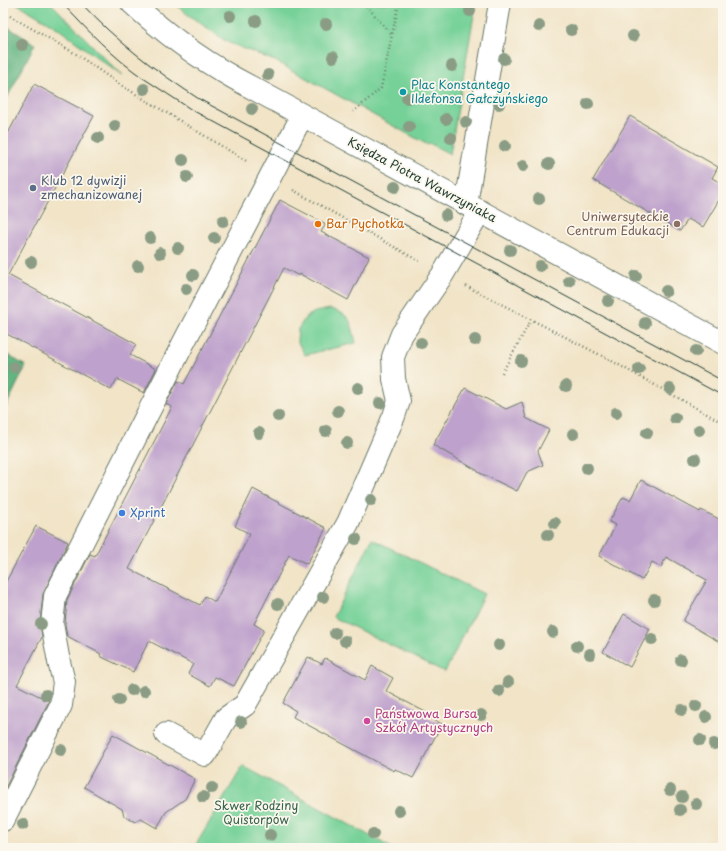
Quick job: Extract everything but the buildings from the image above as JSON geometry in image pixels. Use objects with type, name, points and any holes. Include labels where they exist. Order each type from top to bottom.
[{"type":"street","name":"Księdza Piotra Wawrzyniaka","points":[[132,3],[169,35],[200,58],[239,81],[723,343]]},
{"type":"street","points":[[166,734],[205,756],[226,718],[245,705],[348,523],[399,401],[394,379],[393,357],[402,334],[444,274],[473,208],[500,3]]},
{"type":"street","points":[[3,820],[61,705],[64,682],[52,624],[55,596],[302,116]]},
{"type":"path","points":[[364,3],[392,35]]},
{"type":"path","points":[[350,118],[353,112],[381,88],[399,3]]},
{"type":"path","points":[[3,12],[76,54],[119,84],[286,186],[444,274],[610,360],[723,423]]},
{"type":"path","points":[[502,373],[531,320]]},
{"type":"green space","points":[[16,3],[51,3],[122,76],[56,27]]},
{"type":"green space","name":"Plac Konstantego Ildefonsa Gałczyńskiego","points":[[174,3],[476,3],[450,154],[429,143],[428,145],[275,61],[227,42]]},
{"type":"green space","points":[[3,24],[35,44],[3,106]]},
{"type":"green space","points":[[330,309],[347,317],[356,343],[305,355],[297,341],[298,329],[306,317],[315,312]]},
{"type":"green space","points":[[3,352],[26,366],[3,413]]},
{"type":"green space","points":[[372,539],[484,594],[445,672],[333,617]]},
{"type":"green space","name":"Skwer Rodziny Quistorpów","points":[[243,766],[392,848],[194,848]]},
{"type":"tram line","points":[[62,3],[121,61],[143,78],[192,110],[723,396]]},
{"type":"tram line","points":[[81,3],[122,43],[167,78],[199,99],[723,381]]},
{"type":"place","name":"Plac Konstantego Ildefonsa Gałczyńskiego","points":[[403,92]]},
{"type":"place","name":"Klub 12 dywizji zmechanizowanej","points":[[33,188]]},
{"type":"place","name":"Bar Pychotka","points":[[318,224]]},
{"type":"place","name":"Uniwersyteckie Centrum Edukacji","points":[[677,224]]},
{"type":"place","name":"Xprint","points":[[122,513]]},
{"type":"place","name":"Państwowa Bursa Szkół Artystycznych","points":[[367,721]]}]
